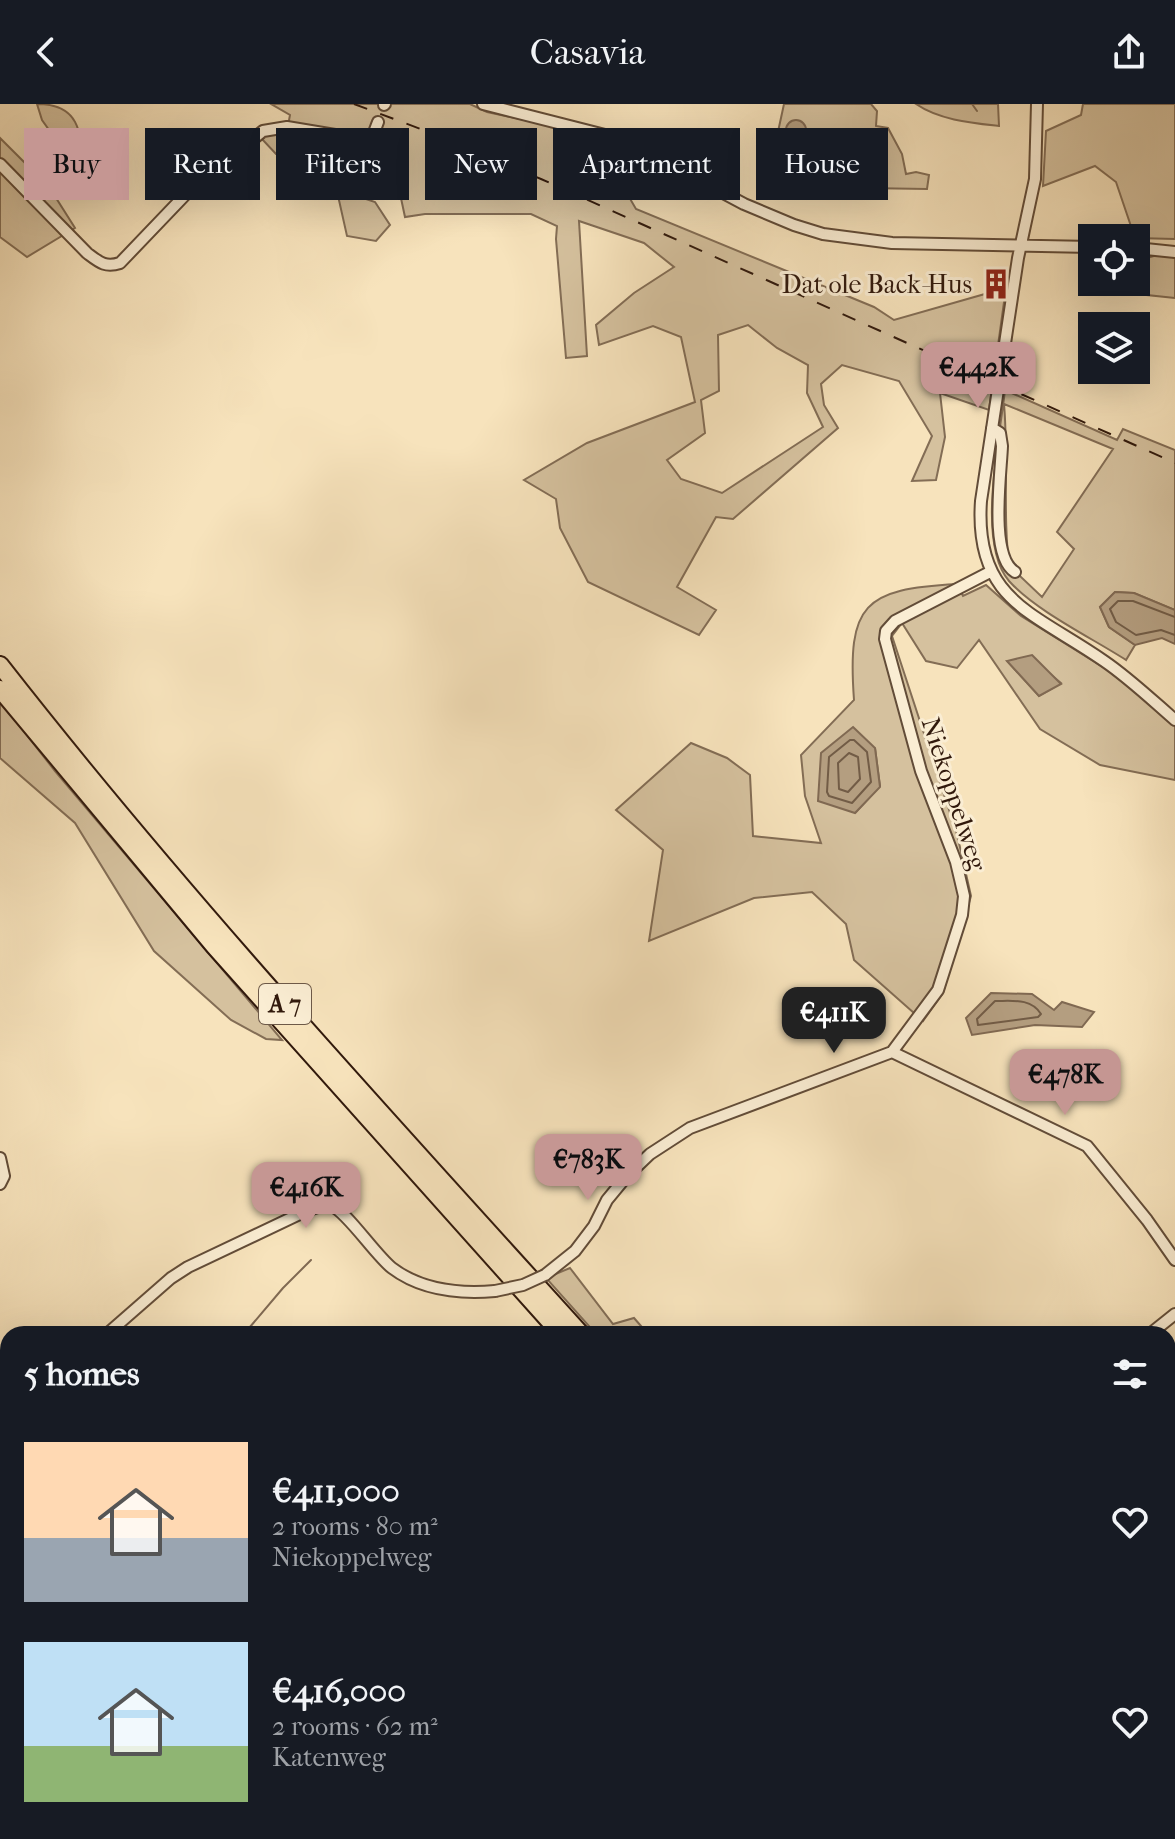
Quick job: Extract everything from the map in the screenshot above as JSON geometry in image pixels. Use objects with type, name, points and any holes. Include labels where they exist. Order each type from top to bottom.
[{"type":"highway","name":"A 7","points":[[0,665],[204,913],[574,1326]]},
{"type":"highway","name":"A 7","points":[[0,689],[214,946],[554,1326]]},
{"type":"street","points":[[483,104],[605,135],[650,154],[744,204],[823,234],[892,243],[1078,247]]},
{"type":"street","points":[[1037,104],[1035,179],[979,522],[983,554],[990,572],[1007,594],[1105,662],[1175,720]]},
{"type":"street","points":[[0,164],[87,253],[111,266],[120,263],[186,194],[263,131],[287,127],[365,140],[373,135],[378,122]]},
{"type":"street","points":[[1150,249],[1175,252]]},
{"type":"street","points":[[992,428],[1000,433],[1002,446],[1000,540],[1006,563],[1015,572]]},
{"type":"street","name":"Niekoppelweg","points":[[892,1052],[938,990],[962,915],[964,896],[956,862],[921,771],[885,639],[886,631],[895,621],[990,572]]},
{"type":"street","points":[[116,1326],[188,1267],[306,1211],[323,1206],[332,1206],[342,1212],[392,1268],[410,1278],[440,1289],[467,1294],[523,1285],[545,1275],[575,1251],[594,1226],[607,1200],[626,1177],[650,1154],[690,1128],[892,1052],[1087,1146],[1175,1260]]},
{"type":"street","points":[[0,1158],[4,1176],[0,1184]]},
{"type":"shaded area","points":[[37,104],[62,109],[78,128],[48,128]]},
{"type":"shaded area","points":[[271,104],[470,104],[487,112],[563,128],[553,128],[553,200],[631,200],[636,209],[874,307],[894,320],[1006,288],[989,410],[940,393],[945,437],[936,480],[912,481],[932,436],[899,381],[842,365],[821,384],[824,405],[838,428],[733,519],[716,517],[677,587],[716,610],[699,635],[588,582],[560,528],[556,499],[524,480],[587,443],[695,402],[681,337],[653,326],[599,345],[596,325],[634,293],[674,267],[644,243],[579,221],[587,356],[566,358],[557,226],[531,214],[425,214],[405,217],[401,200],[409,200],[409,128],[288,128],[290,115]],"holes":[[[748,325],[777,348],[808,365],[807,393],[823,427],[722,493],[681,479],[667,460],[705,433],[701,400],[719,391],[718,335]]]},
{"type":"shaded area","points":[[784,104],[871,104],[877,111],[876,126],[888,128],[779,128]]},
{"type":"shaded area","points":[[916,104],[998,104],[999,126],[945,117]]},
{"type":"shaded area","points":[[1083,104],[1175,104],[1175,239],[1150,238],[1150,224],[1130,224],[1116,182],[1095,166],[1043,186],[1046,131],[1081,115]]},
{"type":"shaded area","points":[[888,128],[902,154],[906,174],[916,172],[929,175],[927,189],[888,188]]},
{"type":"shaded area","points":[[276,130],[276,154],[261,138]]},
{"type":"shaded area","points":[[0,138],[24,162],[24,200],[57,200],[75,228],[27,257],[0,237]]},
{"type":"shaded area","points":[[339,200],[375,202],[390,225],[376,241],[347,236]]},
{"type":"shaded area","points":[[1150,257],[1175,257],[1175,298],[1150,295]]},
{"type":"shaded area","points":[[1005,390],[1117,440],[1123,429],[1175,450],[1175,610],[1134,593],[1115,592],[1100,607],[1109,627],[1135,645],[1126,660],[1034,603],[1009,581],[999,564],[992,517],[995,462]],"holes":[[[1004,404],[1113,449],[1057,532],[1074,549],[1042,597],[1020,576],[1010,572],[1006,530]]]},
{"type":"shaded area","points":[[957,584],[963,596],[986,585],[1021,616],[1114,674],[1175,726],[1175,780],[1100,765],[1040,729],[979,640],[957,668],[926,661],[902,623],[892,636],[957,834],[971,896],[943,993],[923,1021],[854,960],[846,924],[812,892],[754,898],[649,941],[663,850],[616,810],[691,743],[727,758],[750,775],[753,836],[821,843],[805,796],[801,755],[854,700],[854,642],[859,622],[868,608],[882,598],[926,586]],"holes":[[[1008,662],[1045,670],[1061,683],[1039,696]],[[875,748],[880,786],[855,813]]]},
{"type":"shaded area","points":[[0,701],[55,771],[282,1040],[266,1039],[231,1020],[154,951],[75,823],[0,758]]},
{"type":"shaded area","points":[[570,1268],[613,1324],[634,1318],[641,1326],[589,1326],[546,1278]]},
{"type":"water","points":[[792,120],[800,120],[806,126],[786,128]]},
{"type":"water","points":[[1115,592],[1134,593],[1175,610],[1175,644],[1162,638],[1135,645],[1109,627],[1100,607]]},
{"type":"water","points":[[1032,655],[1061,684],[1039,696],[1007,661]]},
{"type":"water","points":[[853,727],[875,748],[880,787],[855,813],[818,801],[821,753]]},
{"type":"water","points":[[991,993],[1032,994],[1054,1010],[1062,1002],[1094,1012],[1082,1027],[1035,1025],[972,1035],[966,1018]]},
{"type":"waterway","points":[[972,104],[977,111]]},
{"type":"waterway","points":[[251,1326],[311,1260]]},
{"type":"railway","points":[[354,104],[541,179],[1175,463]]},
{"type":"place","name":"Dat ole Back-Hus","points":[[996,284]]}]
